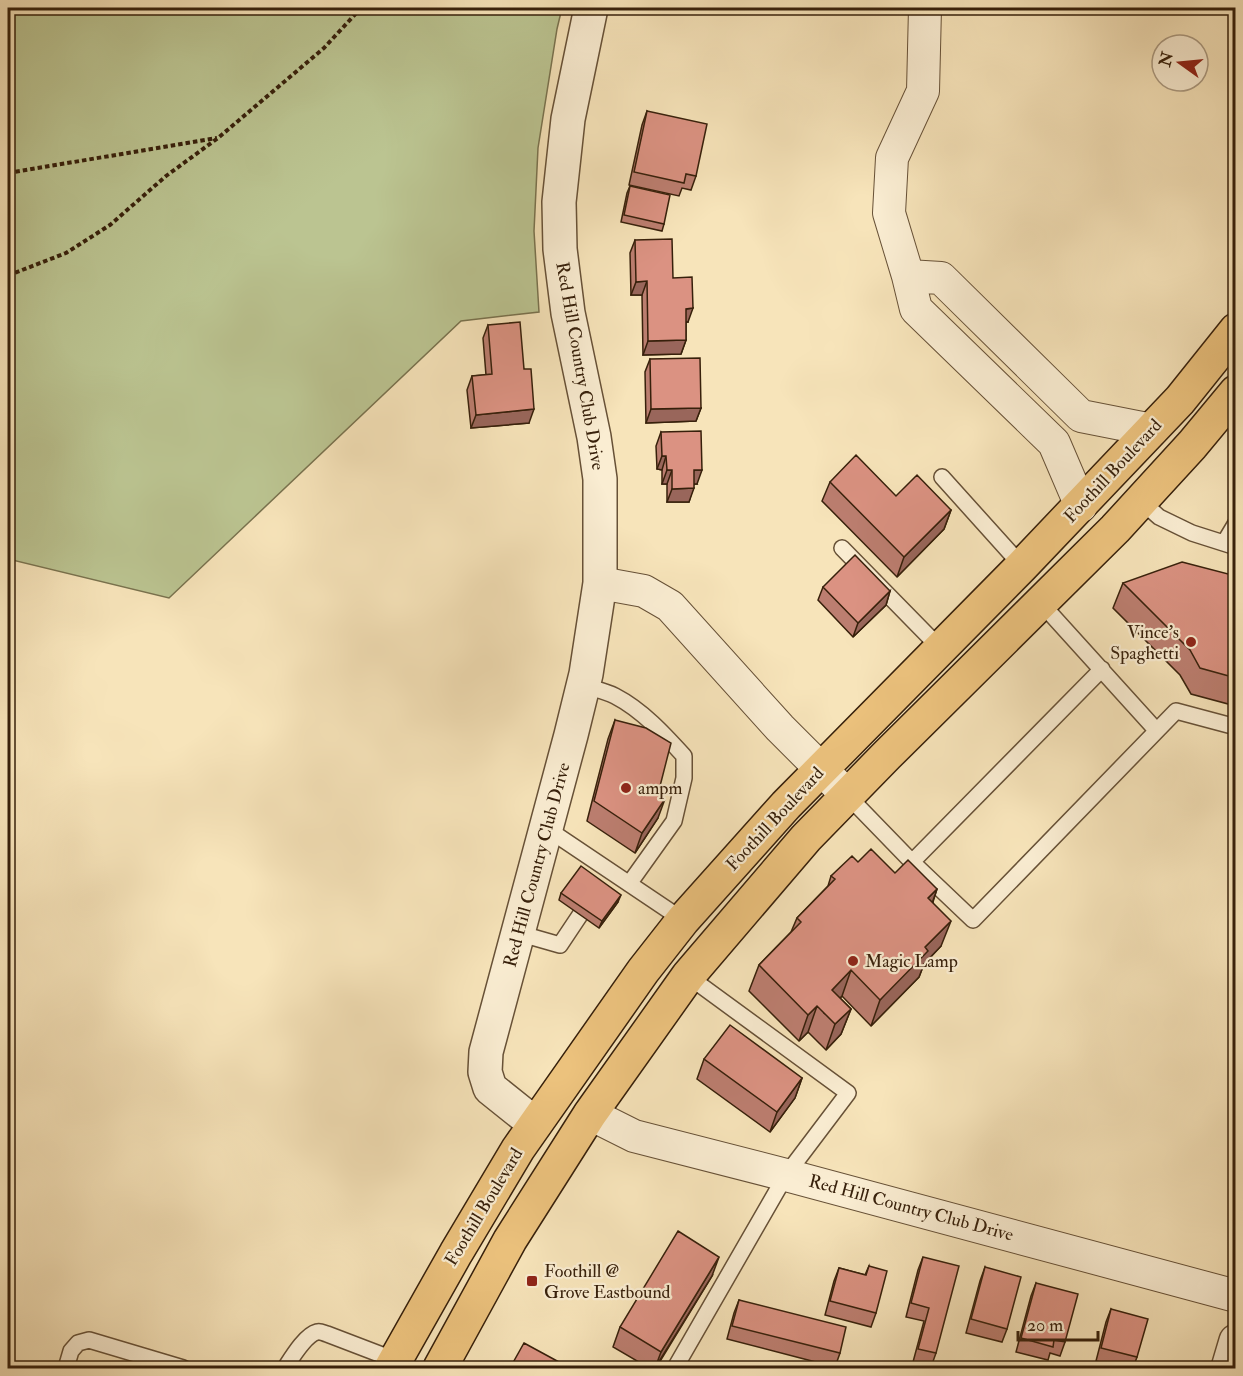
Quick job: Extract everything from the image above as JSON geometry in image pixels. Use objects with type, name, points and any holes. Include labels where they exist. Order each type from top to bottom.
[{"type":"main road","name":"Foothill Boulevard","points":[[393,1364],[518,1149],[643,971],[683,920],[786,805],[1081,506],[1180,400],[1236,330]]},
{"type":"main road","name":"Foothill Boulevard","points":[[440,1368],[510,1240],[590,1114],[688,976],[806,838],[1141,501],[1236,392]]},
{"type":"street","name":"Red Hill Country Club Drive","points":[[535,1124],[490,1088],[485,1072],[486,1052],[584,685],[600,583],[600,478],[594,437],[568,313],[560,249],[559,202],[568,119],[591,8]]},
{"type":"street","points":[[925,8],[923,91],[892,158],[889,213],[916,309],[1054,443],[1081,506]]},
{"type":"street","points":[[908,276],[941,278],[1081,416],[1152,430]]},
{"type":"street","points":[[941,334],[968,305]]},
{"type":"street","points":[[1054,443],[1081,416]]},
{"type":"street","points":[[600,583],[644,591],[670,606],[780,728],[847,795]]},
{"type":"street","name":"Red Hill Country Club Drive","points":[[590,1114],[634,1136],[1236,1296]]},
{"type":"street","points":[[1228,1368],[1236,1341]]},
{"type":"lane","points":[[942,477],[1022,566]]},
{"type":"lane","points":[[1141,501],[1160,517],[1192,533],[1230,545],[1236,523]]},
{"type":"lane","points":[[842,548],[941,649]]},
{"type":"lane","points":[[1041,603],[1156,730]]},
{"type":"lane","points":[[912,862],[1102,669]]},
{"type":"lane","points":[[584,685],[613,695],[633,707],[663,733],[684,756],[684,778],[674,821],[629,884]]},
{"type":"lane","points":[[847,795],[973,920],[1176,711],[1236,727]]},
{"type":"lane","points":[[546,828],[607,875],[629,884],[683,920]]},
{"type":"lane","points":[[518,933],[560,945],[580,915]]},
{"type":"lane","points":[[675,1368],[786,1175],[848,1093],[688,976]]},
{"type":"lane","points":[[285,1368],[301,1345],[315,1332],[327,1334],[393,1364]]},
{"type":"lane","points":[[66,1368],[71,1351],[78,1343],[89,1340],[183,1368]]},
{"type":"path","points":[[8,275],[66,253],[110,225],[166,176],[218,138],[324,48],[362,8]]},
{"type":"path","points":[[8,173],[218,138]]},
{"type":"green space","points":[[8,8],[562,8],[538,148],[534,231],[539,312],[461,321],[169,598],[8,559]]},
{"type":"building","points":[[647,111],[707,124],[696,176],[686,174],[684,183],[634,172]]},
{"type":"building","points":[[630,186],[670,195],[664,224],[624,215]]},
{"type":"building","points":[[672,239],[673,278],[692,277],[693,308],[686,309],[686,340],[648,341],[647,281],[636,282],[635,240]]},
{"type":"building","points":[[520,322],[524,369],[531,369],[534,409],[476,415],[472,376],[492,374],[488,325]]},
{"type":"building","points":[[700,358],[701,408],[651,409],[650,359]]},
{"type":"building","points":[[701,431],[702,470],[694,470],[694,488],[672,489],[672,470],[667,470],[666,456],[662,456],[661,432]]},
{"type":"building","points":[[856,455],[896,496],[917,475],[951,510],[904,557],[830,482]]},
{"type":"building","points":[[855,555],[890,591],[858,623],[823,587]]},
{"type":"building","points":[[1182,562],[1236,576],[1236,678],[1200,668],[1190,650],[1123,583]]},
{"type":"building","name":"ampm","points":[[615,720],[646,728],[671,743],[658,794],[665,799],[642,833],[594,801]]},
{"type":"building","name":"Magic Lamp","points":[[871,849],[895,873],[908,860],[937,889],[928,898],[951,921],[925,947],[928,951],[880,1000],[851,970],[832,990],[851,1009],[835,1024],[817,1006],[808,1015],[759,965],[801,922],[797,918],[835,879],[831,876],[852,856],[858,862]]},
{"type":"building","points":[[581,866],[621,895],[602,921],[561,893]]},
{"type":"building","points":[[730,1025],[802,1078],[777,1112],[704,1059]]},
{"type":"building","points":[[678,1231],[719,1257],[661,1352],[620,1327]]},
{"type":"building","points":[[923,1257],[959,1266],[936,1353],[918,1349],[929,1308],[911,1303]]},
{"type":"building","points":[[869,1266],[887,1271],[876,1313],[830,1301],[839,1268],[866,1275]]},
{"type":"building","points":[[985,1267],[1021,1277],[1007,1329],[971,1319]]},
{"type":"building","points":[[1036,1283],[1078,1294],[1065,1342],[1054,1340],[1053,1347],[1021,1338]]},
{"type":"building","points":[[739,1300],[846,1327],[840,1353],[732,1326]]},
{"type":"building","points":[[1111,1309],[1148,1319],[1137,1357],[1101,1348]]},
{"type":"building","points":[[524,1343],[570,1368],[510,1368]]},
{"type":"place","name":"Vince's Spaghetti","points":[[1191,642]]},
{"type":"place","name":"ampm","points":[[626,788]]},
{"type":"place","name":"Magic Lamp","points":[[853,961]]},
{"type":"place","name":"Foothill @ Grove Eastbound","points":[[532,1281]]}]
